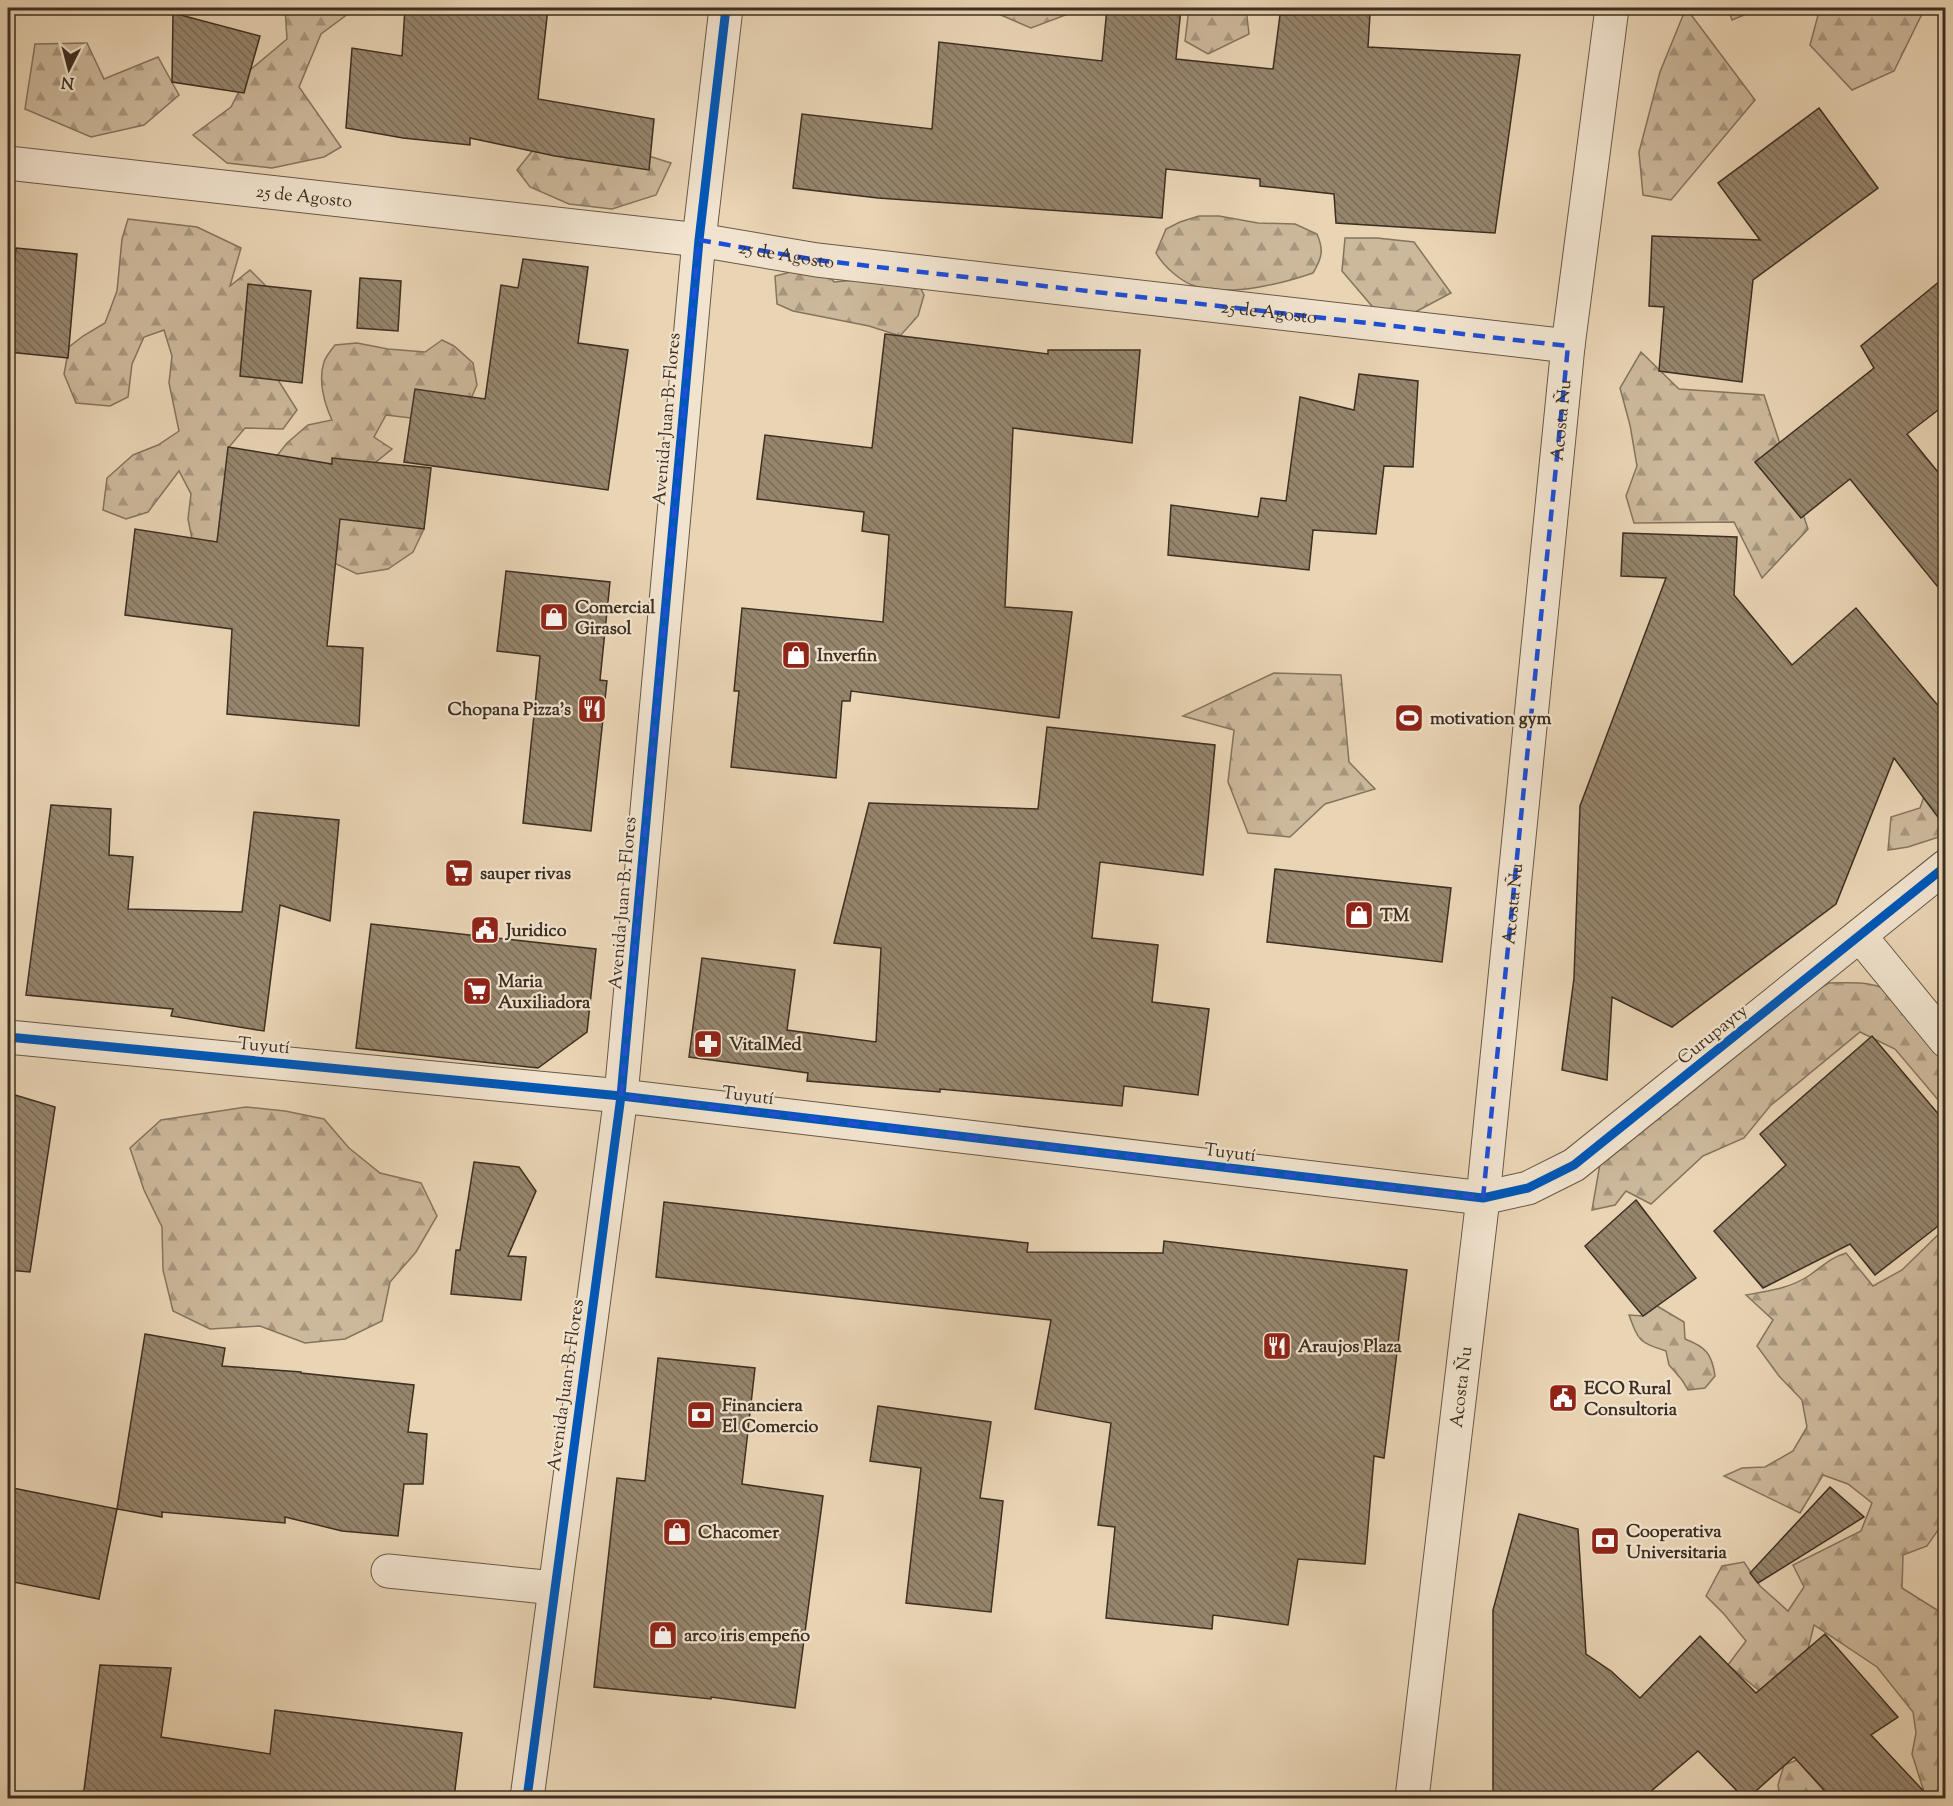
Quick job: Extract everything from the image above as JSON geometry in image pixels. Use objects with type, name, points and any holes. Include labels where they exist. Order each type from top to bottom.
[{"type":"street","name":"Avenida Juan B. Flores","points":[[527,1798],[621,1096],[699,240],[726,8]]},
{"type":"street","name":"Acosta Ñu","points":[[1412,1798],[1483,1198],[1568,346],[1612,8]]},
{"type":"street","name":"25 de Agosto","points":[[8,163],[699,240],[817,260],[1568,346]]},
{"type":"street","name":"Curupayty","points":[[1483,1198],[1528,1188],[1574,1166],[1946,866]]},
{"type":"street","points":[[1860,936],[1946,1041]]},
{"type":"street","name":"Tuyutí","points":[[8,1037],[621,1096],[1483,1198]]},
{"type":"street","points":[[388,1570],[555,1588]]},
{"type":"highlighted area","points":[[699,240],[817,260],[1568,346],[1483,1198],[621,1096]]},
{"type":"green space","points":[[285,8],[356,8],[321,34],[299,87],[341,147],[324,157],[272,168],[227,163],[193,135],[231,107],[250,70],[287,39]]},
{"type":"green space","points":[[989,8],[1075,8],[1076,11],[1031,28],[989,10]]},
{"type":"green space","points":[[1189,8],[1246,8],[1249,34],[1208,54],[1185,41]]},
{"type":"green space","points":[[1686,8],[1755,100],[1671,200],[1643,195],[1639,152],[1660,72]]},
{"type":"green space","points":[[1728,8],[1761,8],[1732,20]]},
{"type":"green space","points":[[1820,8],[1922,8],[1921,16],[1894,71],[1852,90],[1810,45]]},
{"type":"green space","points":[[87,43],[104,79],[158,57],[179,95],[144,125],[91,137],[25,109],[35,44]]},
{"type":"green space","points":[[620,147],[671,163],[656,195],[612,209],[569,204],[530,187],[517,170],[533,150]]},
{"type":"green space","points":[[1199,216],[1219,216],[1258,223],[1295,224],[1317,234],[1321,245],[1318,263],[1313,273],[1257,288],[1226,290],[1192,285],[1174,274],[1156,253],[1166,229]]},
{"type":"green space","points":[[128,219],[197,227],[241,248],[230,286],[250,270],[266,286],[273,372],[297,410],[283,429],[245,428],[229,447],[241,468],[222,543],[192,539],[188,519],[191,494],[179,471],[148,512],[126,519],[103,510],[107,478],[133,455],[158,445],[179,431],[169,383],[172,356],[164,330],[144,337],[132,364],[128,397],[110,406],[76,403],[64,374],[69,347],[105,323],[117,291],[122,239]]},
{"type":"green space","points":[[1345,238],[1377,238],[1414,242],[1451,293],[1389,326],[1342,271]]},
{"type":"green space","points":[[817,260],[834,282],[877,278],[912,271],[924,295],[918,316],[900,336],[869,326],[793,311],[777,304],[775,276]]},
{"type":"green space","points":[[442,340],[454,346],[473,363],[477,385],[462,419],[427,437],[411,418],[386,415],[374,437],[392,449],[376,462],[403,508],[424,529],[413,552],[388,569],[357,574],[328,560],[272,462],[287,443],[308,425],[332,420],[324,399],[322,369],[335,345],[357,343],[388,349],[425,352]]},
{"type":"green space","points":[[1641,352],[1679,389],[1764,395],[1808,529],[1762,578],[1734,522],[1634,523],[1626,496],[1637,466],[1630,425],[1620,388]]},
{"type":"green space","points":[[1274,673],[1341,675],[1349,762],[1375,789],[1325,804],[1290,837],[1248,833],[1228,782],[1234,730],[1183,716]]},
{"type":"green space","points":[[1945,746],[1945,835],[1908,847],[1888,850],[1891,817],[1920,808],[1936,762]]},
{"type":"green space","points":[[1829,983],[1861,983],[1880,987],[1903,1008],[1945,1058],[1945,1108],[1895,1049],[1860,1032],[1770,1106],[1744,1138],[1703,1156],[1651,1204],[1626,1191],[1615,1205],[1592,1210],[1601,1158],[1804,997]]},
{"type":"green space","points":[[246,1107],[285,1111],[324,1119],[349,1148],[380,1173],[421,1183],[437,1216],[416,1252],[390,1282],[382,1321],[345,1339],[305,1343],[260,1326],[210,1329],[173,1311],[163,1270],[162,1227],[144,1190],[130,1148],[161,1120]]},
{"type":"green space","points":[[1945,1228],[1945,1520],[1927,1546],[1903,1555],[1902,1588],[1945,1615],[1945,1798],[1926,1798],[1912,1754],[1916,1733],[1913,1712],[1877,1667],[1814,1625],[1808,1649],[1774,1703],[1728,1665],[1746,1641],[1706,1596],[1722,1566],[1744,1562],[1760,1586],[1788,1611],[1804,1587],[1793,1565],[1861,1531],[1872,1503],[1848,1484],[1823,1475],[1800,1513],[1724,1476],[1742,1468],[1765,1467],[1793,1451],[1807,1427],[1802,1400],[1779,1376],[1757,1346],[1773,1320],[1746,1295],[1795,1283],[1846,1253],[1873,1286],[1902,1270]]},
{"type":"green space","points":[[1657,1306],[1684,1322],[1685,1339],[1703,1348],[1710,1357],[1715,1376],[1705,1388],[1688,1390],[1669,1365],[1666,1351],[1645,1343],[1635,1331],[1629,1315],[1643,1316]]},
{"type":"green space","points":[[1826,1757],[1850,1781],[1846,1798],[1780,1798],[1778,1785],[1784,1765],[1797,1760]]},
{"type":"building","points":[[405,8],[548,8],[538,99],[654,119],[649,170],[555,156],[470,138],[470,145],[403,138],[346,128],[352,48],[402,56]]},
{"type":"building","points":[[1107,8],[1181,8],[1176,59],[1273,69],[1280,15],[1370,14],[1368,47],[1520,55],[1495,233],[1336,223],[1334,194],[1260,186],[1260,179],[1166,169],[1162,218],[878,198],[793,188],[802,114],[932,129],[939,42],[1102,61]]},
{"type":"building","points":[[173,13],[260,36],[244,93],[172,82]]},
{"type":"building","points":[[1819,108],[1878,188],[1753,280],[1742,382],[1659,371],[1664,307],[1649,306],[1652,236],[1760,240],[1718,183]]},
{"type":"building","points":[[16,248],[77,254],[68,358],[8,352]]},
{"type":"building","points":[[523,259],[588,267],[578,343],[628,350],[608,490],[404,462],[415,389],[485,399],[501,285],[518,288]]},
{"type":"building","points":[[1946,276],[1946,404],[1907,434],[1946,482],[1946,597],[1850,479],[1801,518],[1755,462],[1874,368],[1861,346]]},
{"type":"building","points":[[360,278],[401,281],[398,331],[357,328]]},
{"type":"building","points":[[248,284],[311,291],[302,383],[240,376]]},
{"type":"building","points":[[885,334],[1048,354],[1048,350],[1140,350],[1132,443],[1013,428],[1005,607],[1072,612],[1059,718],[851,691],[850,701],[842,701],[836,778],[731,767],[739,691],[734,691],[742,608],[883,622],[889,535],[862,531],[864,512],[757,499],[765,435],[872,448]]},
{"type":"building","points":[[1359,374],[1418,381],[1413,467],[1384,466],[1376,534],[1313,530],[1309,570],[1168,555],[1171,505],[1258,517],[1261,498],[1286,501],[1300,397],[1354,410]]},
{"type":"building","points":[[228,447],[332,464],[332,458],[431,468],[424,529],[340,519],[327,646],[363,648],[359,726],[227,714],[232,629],[125,615],[135,529],[217,542]]},
{"type":"building","points":[[1623,533],[1737,537],[1734,595],[1792,665],[1856,608],[1946,715],[1946,828],[1894,758],[1836,904],[1672,1027],[1612,997],[1607,1080],[1562,1070],[1574,978],[1580,806],[1666,578],[1621,576]]},
{"type":"building","points":[[506,571],[610,582],[600,680],[607,681],[591,831],[523,823],[540,656],[497,651]]},
{"type":"building","points":[[1047,727],[1215,745],[1203,875],[1100,862],[1092,938],[1158,945],[1152,1002],[1209,1009],[1198,1095],[1124,1086],[1122,1106],[940,1089],[940,1092],[807,1081],[808,1073],[689,1057],[702,958],[795,970],[787,1030],[876,1042],[881,948],[834,943],[869,803],[1038,809]]},
{"type":"building","points":[[51,805],[111,809],[109,855],[133,857],[128,909],[242,912],[254,812],[339,820],[330,921],[280,905],[264,1031],[171,1016],[173,1009],[26,995]]},
{"type":"building","name":"TM","points":[[1275,869],[1451,888],[1442,962],[1267,942]]},
{"type":"building","name":"Maria Auxiliadora","points":[[371,924],[596,949],[587,1032],[538,1068],[356,1048]]},
{"type":"building","points":[[1872,1036],[1946,1123],[1946,1220],[1875,1275],[1850,1244],[1763,1288],[1714,1231],[1786,1165],[1760,1134]]},
{"type":"building","points":[[15,1095],[55,1107],[30,1272],[8,1270],[8,1139]]},
{"type":"building","points":[[474,1162],[519,1167],[536,1191],[508,1256],[526,1257],[521,1300],[451,1294],[456,1250],[460,1250]]},
{"type":"building","points":[[1636,1200],[1696,1278],[1643,1316],[1585,1246]]},
{"type":"building","points":[[664,1202],[1028,1243],[1027,1252],[1163,1253],[1164,1241],[1407,1270],[1384,1458],[1374,1456],[1365,1564],[1298,1559],[1288,1625],[1213,1615],[1212,1629],[1106,1618],[1115,1527],[1098,1525],[1111,1423],[1035,1409],[1051,1320],[656,1277]]},
{"type":"building","points":[[145,1334],[225,1348],[222,1366],[301,1372],[414,1385],[408,1432],[427,1434],[423,1484],[404,1484],[398,1536],[342,1531],[285,1517],[285,1523],[162,1512],[162,1517],[117,1509]]},
{"type":"building","points":[[658,1358],[755,1368],[742,1484],[823,1496],[795,1708],[711,1697],[711,1699],[594,1687],[617,1478],[645,1481]]},
{"type":"building","points":[[878,1406],[991,1422],[980,1498],[1003,1501],[991,1612],[906,1603],[921,1468],[870,1461]]},
{"type":"building","points":[[8,1487],[117,1509],[99,1599],[8,1581]]},
{"type":"building","points":[[1830,1487],[1864,1517],[1758,1583],[1750,1573]]},
{"type":"building","points":[[1519,1514],[1578,1529],[1586,1654],[1611,1671],[1640,1698],[1700,1636],[1756,1693],[1825,1634],[1898,1717],[1871,1735],[1930,1798],[1831,1798],[1794,1757],[1748,1798],[1744,1798],[1698,1751],[1643,1798],[1493,1798],[1493,1610]]},
{"type":"building","points":[[100,1665],[171,1668],[161,1737],[270,1754],[275,1710],[462,1733],[454,1798],[83,1798]]},
{"type":"cycle path","points":[[527,1798],[621,1096],[699,240],[726,8]]},
{"type":"cycle path","points":[[8,1037],[621,1096],[1483,1198],[1528,1188],[1574,1165],[1946,866]]},
{"type":"place","name":"Comercial Girasol","points":[[554,617]]},
{"type":"place","name":"Inverfin","points":[[796,655]]},
{"type":"place","name":"Chopana Pizza's","points":[[592,709]]},
{"type":"place","name":"motivation gym","points":[[1409,718]]},
{"type":"place","name":"sauper rivas","points":[[459,873]]},
{"type":"place","name":"TM","points":[[1359,915]]},
{"type":"place","name":"Juridico","points":[[485,930]]},
{"type":"place","name":"Maria Auxiliadora","points":[[477,991]]},
{"type":"place","name":"VitalMed","points":[[708,1044]]},
{"type":"place","name":"Araujos Plaza","points":[[1277,1346]]},
{"type":"place","name":"ECO Rural Consultoria","points":[[1563,1398]]},
{"type":"place","name":"Financiera El Comercio","points":[[701,1415]]},
{"type":"place","name":"Chacomer","points":[[677,1532]]},
{"type":"place","name":"Cooperativa Universitaria","points":[[1605,1541]]},
{"type":"place","name":"arco iris empeño","points":[[663,1635]]}]
